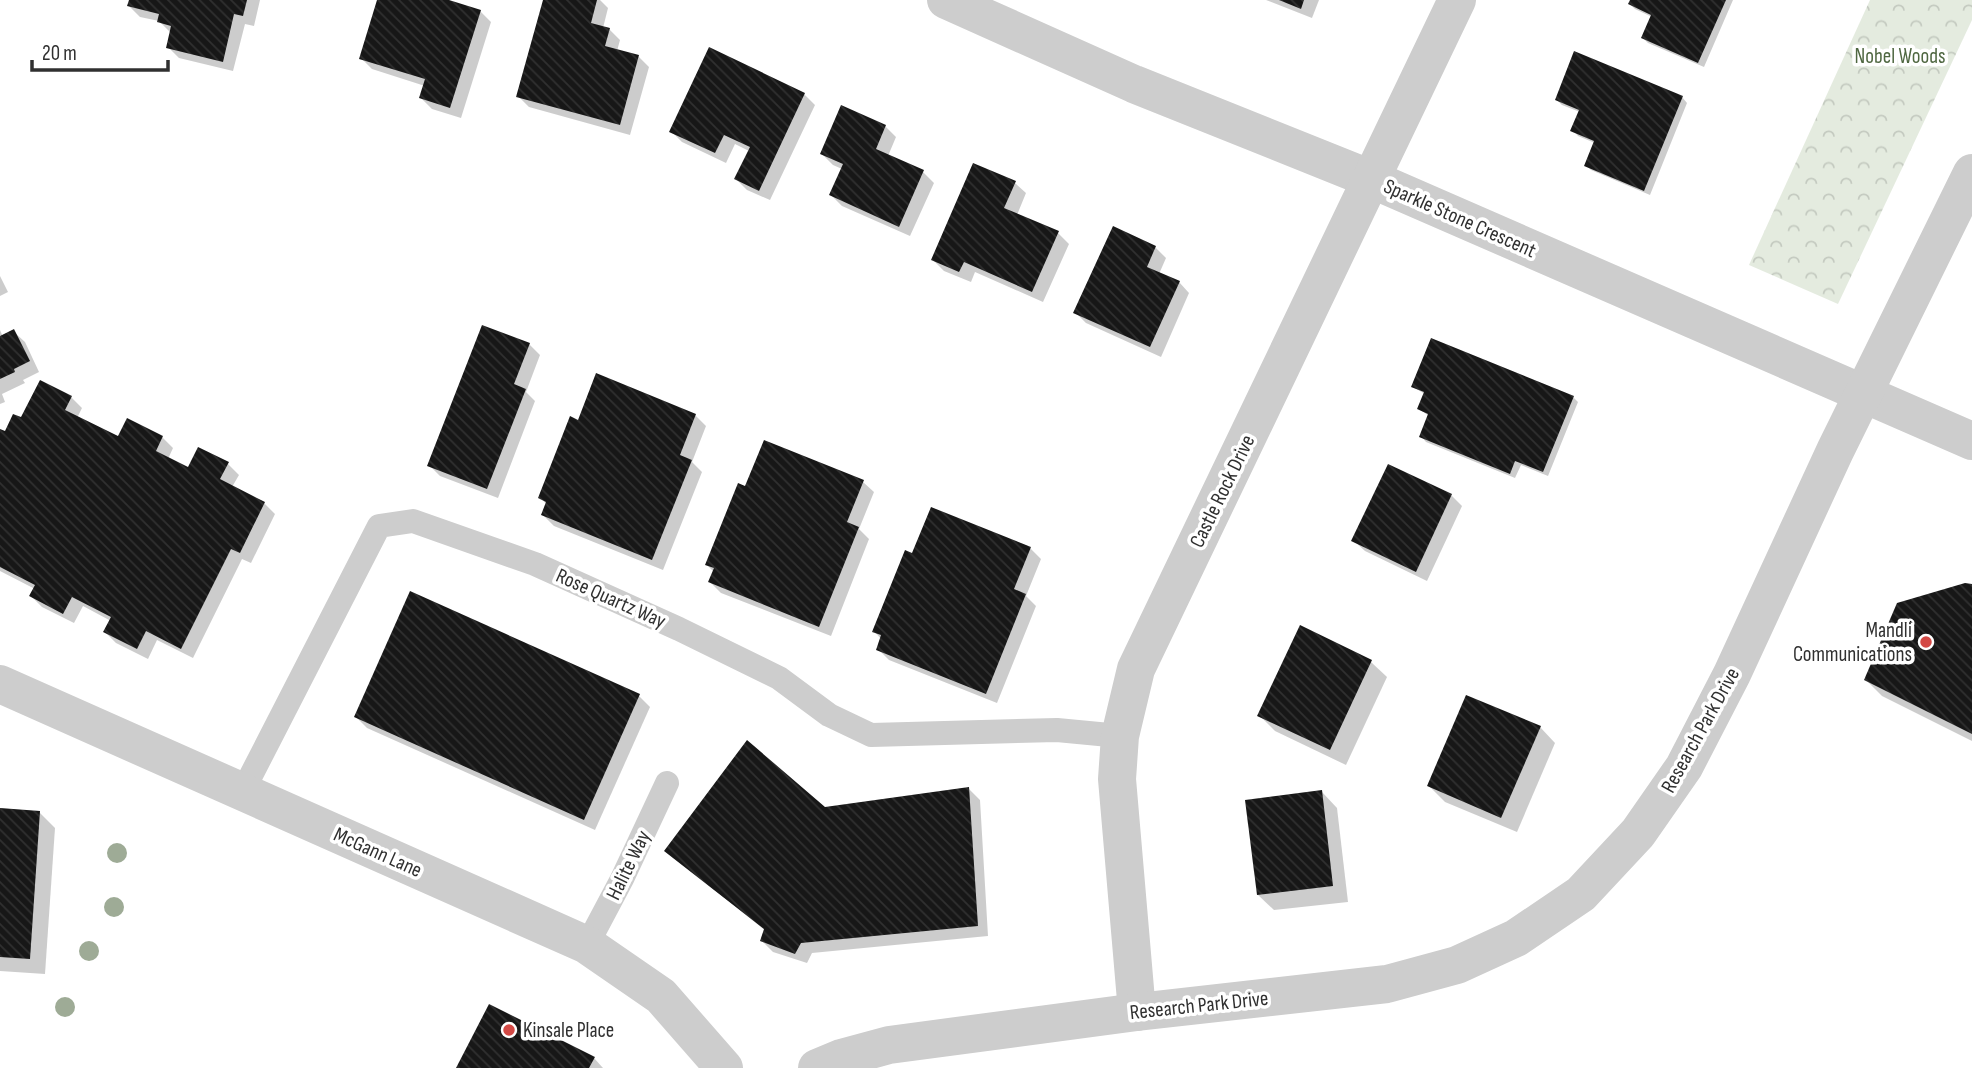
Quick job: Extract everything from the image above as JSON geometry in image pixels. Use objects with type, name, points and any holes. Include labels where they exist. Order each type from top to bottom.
[{"type":"street","name":"Sparkle Stone Crescent","points":[[946,0],[1134,84],[1371,179],[1972,441]]},
{"type":"street","name":"Castle Rock Drive","points":[[1137,1012],[1116,779],[1120,736],[1136,668],[1457,0]]},
{"type":"street","name":"Research Park Drive","points":[[817,1068],[841,1058],[889,1045],[1137,1012],[1387,984],[1457,965],[1516,938],[1581,894],[1638,833],[1684,767],[1732,674],[1863,393],[1972,173]]},
{"type":"street","name":"McGann Lane","points":[[0,684],[587,945],[661,996],[724,1068]]},
{"type":"lane","name":"Rose Quartz Way","points":[[243,791],[380,526],[413,521],[535,564],[679,629],[779,678],[829,715],[872,735],[1057,730],[1120,736]]},
{"type":"lane","name":"Halite Way","points":[[587,945],[622,880],[667,783]]},
{"type":"green space","name":"Nobel Woods","points":[[1870,0],[1972,0],[1972,20],[1838,304],[1749,265]]},
{"type":"building","points":[[129,0],[247,0],[243,16],[234,14],[223,62],[166,48],[171,26],[157,22],[159,14],[127,6]]},
{"type":"building","points":[[377,0],[449,0],[481,10],[450,108],[419,98],[425,79],[359,59]]},
{"type":"building","points":[[543,0],[597,0],[591,23],[610,28],[605,46],[639,55],[620,125],[516,97]]},
{"type":"building","points":[[1279,0],[1304,0],[1301,9]]},
{"type":"building","points":[[1630,0],[1726,0],[1698,63],[1641,38],[1651,15],[1628,4]]},
{"type":"building","points":[[709,47],[805,93],[759,191],[734,179],[750,147],[724,135],[715,153],[669,132]]},
{"type":"building","points":[[1574,51],[1683,96],[1644,191],[1584,166],[1594,141],[1570,131],[1579,110],[1555,100]]},
{"type":"building","points":[[841,105],[886,125],[876,149],[924,170],[899,227],[829,195],[843,164],[820,154]]},
{"type":"building","points":[[973,163],[1016,181],[1004,208],[1059,231],[1032,292],[964,262],[959,272],[931,260]]},
{"type":"building","points":[[1113,226],[1156,246],[1147,267],[1180,281],[1150,347],[1073,313]]},
{"type":"building","points":[[482,325],[530,343],[514,384],[526,389],[487,489],[427,466]]},
{"type":"building","points":[[14,329],[30,361],[0,379],[0,336]]},
{"type":"building","points":[[1431,338],[1574,396],[1543,472],[1515,461],[1510,474],[1419,437],[1428,414],[1417,409],[1424,392],[1411,387]]},
{"type":"building","points":[[596,373],[696,414],[680,455],[692,460],[652,560],[541,515],[546,502],[538,498],[570,416],[578,420]]},
{"type":"building","points":[[40,380],[72,396],[65,410],[118,436],[127,418],[163,436],[156,451],[188,467],[198,447],[229,462],[220,479],[265,502],[240,553],[231,549],[181,649],[146,631],[137,649],[103,632],[111,617],[72,597],[63,614],[29,596],[35,585],[0,567],[0,429],[5,431],[13,414],[21,417]]},
{"type":"building","points":[[764,440],[864,480],[847,522],[859,527],[819,627],[708,582],[714,568],[705,565],[738,483],[745,486]]},
{"type":"building","points":[[1388,464],[1452,494],[1416,572],[1351,541]]},
{"type":"building","points":[[931,507],[1031,547],[1014,589],[1026,594],[986,694],[876,650],[881,635],[872,632],[905,550],[912,553]]},
{"type":"building","name":"Mandli Communications","points":[[1965,583],[1972,584],[1972,734],[1864,680],[1897,603]]},
{"type":"building","points":[[410,591],[640,694],[584,820],[354,717]]},
{"type":"building","points":[[1300,625],[1372,660],[1330,750],[1257,716]]},
{"type":"building","points":[[1466,695],[1541,726],[1501,818],[1427,786]]},
{"type":"building","points":[[747,740],[825,807],[969,787],[978,926],[801,943],[795,954],[760,941],[764,929],[664,851]]},
{"type":"building","points":[[1322,790],[1333,886],[1257,895],[1245,800]]},
{"type":"building","points":[[0,808],[40,811],[30,959],[0,957]]},
{"type":"building","name":"Kinsale Place","points":[[489,1004],[595,1057],[589,1068],[456,1068]]},
{"type":"place","name":"Mandli Communications","points":[[1926,642]]},
{"type":"place","name":"Kinsale Place","points":[[509,1030]]}]
